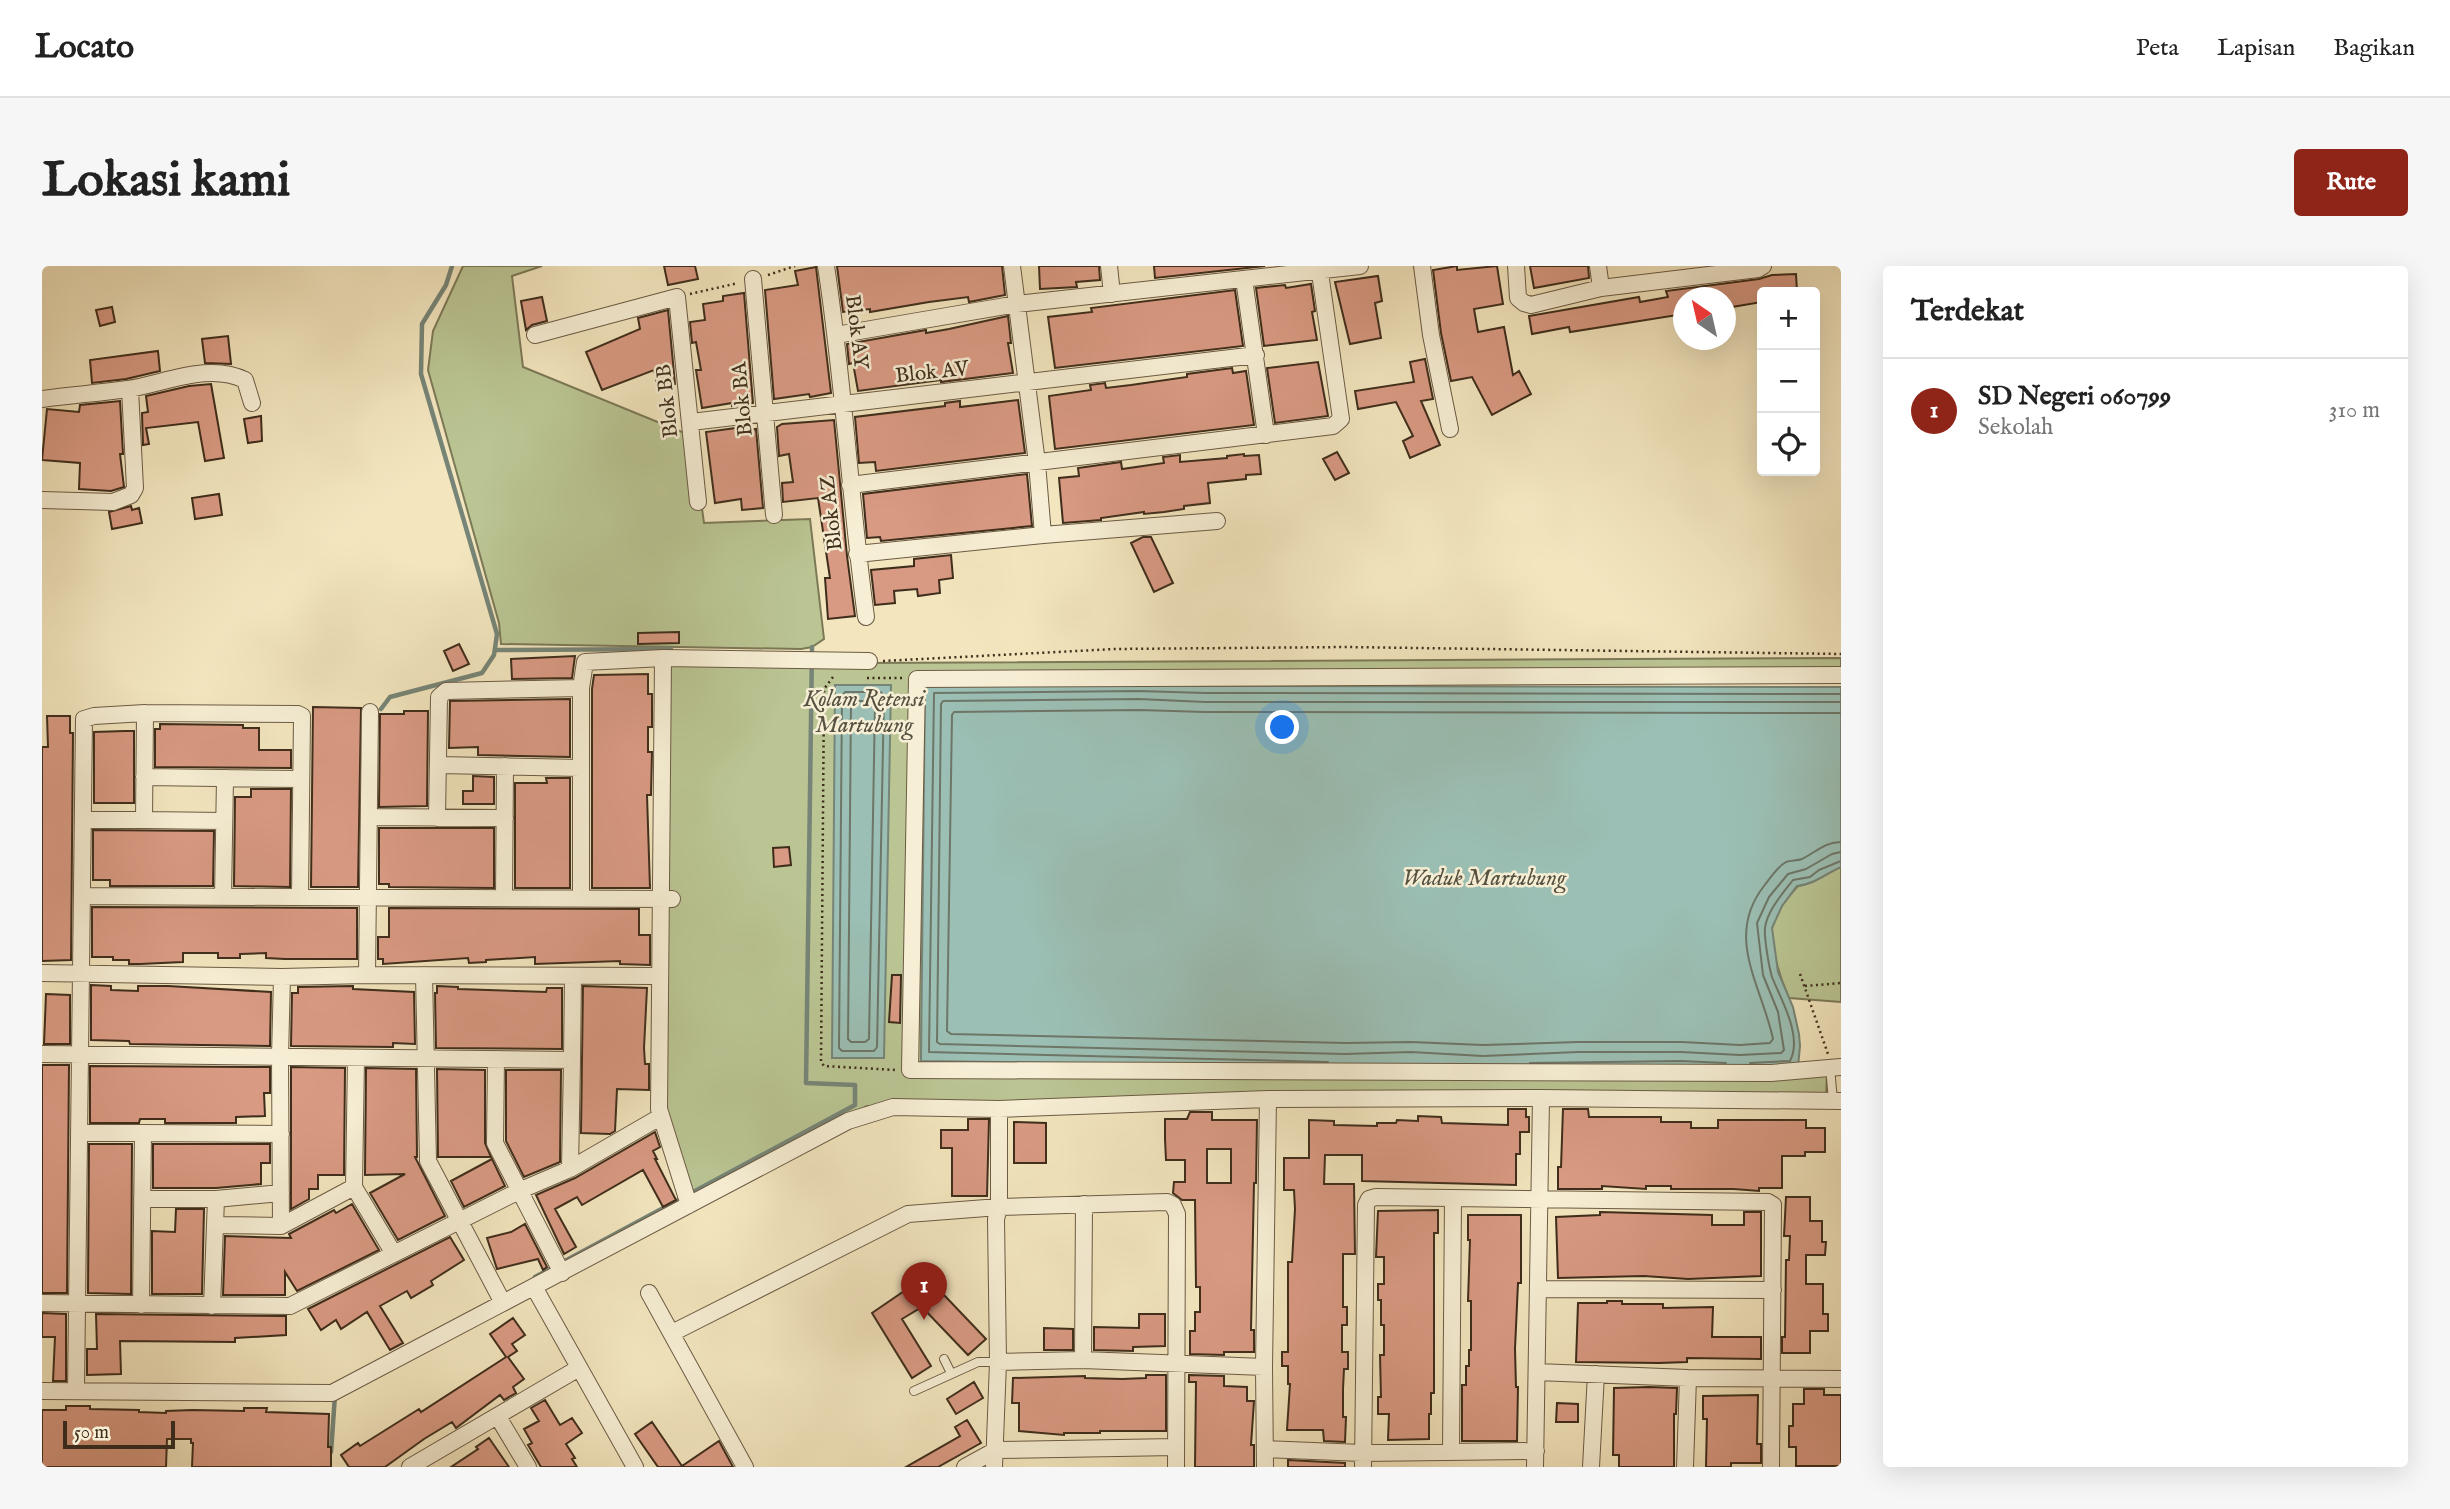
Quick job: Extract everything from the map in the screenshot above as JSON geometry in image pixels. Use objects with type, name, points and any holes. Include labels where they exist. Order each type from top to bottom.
[{"type":"street","name":"Blok AY","points":[[825,266],[843,404]]},
{"type":"street","points":[[1012,266],[1037,463],[1043,535]]},
{"type":"street","points":[[1110,266],[1112,294]]},
{"type":"street","points":[[836,335],[1017,304],[1360,266]]},
{"type":"street","points":[[1422,266],[1431,335],[1450,429]]},
{"type":"street","points":[[1516,266],[1518,298],[1531,305],[1601,288],[1758,269],[1763,266]]},
{"type":"street","points":[[1598,266],[1601,288]]},
{"type":"street","points":[[850,485],[1333,426],[1341,419],[1320,269]]},
{"type":"street","name":"Blok BA","points":[[753,279],[774,515]]},
{"type":"street","points":[[1244,279],[1266,435]]},
{"type":"street","points":[[535,335],[677,297]]},
{"type":"street","name":"Blok BB","points":[[677,297],[698,502]]},
{"type":"street","name":"Blok AV","points":[[691,422],[1256,355]]},
{"type":"street","points":[[42,399],[130,388],[189,375],[235,375],[245,380],[252,403]]},
{"type":"street","points":[[42,499],[113,502],[131,495],[135,488],[130,388]]},
{"type":"street","name":"Blok AZ","points":[[843,404],[857,554],[866,617]]},
{"type":"street","points":[[857,554],[1217,521]]},
{"type":"street","points":[[668,658],[666,899],[660,976],[660,1117],[687,1199]]},
{"type":"street","points":[[581,898],[581,688],[584,664],[587,661],[668,658],[869,661]]},
{"type":"street","points":[[1835,1068],[1771,1073],[910,1070],[917,679],[1841,675]]},
{"type":"street","points":[[437,818],[439,697],[442,693],[581,688]]},
{"type":"street","points":[[367,975],[370,712]]},
{"type":"street","points":[[144,820],[145,713]]},
{"type":"street","points":[[76,1391],[84,719],[145,713],[302,716],[300,897]]},
{"type":"street","points":[[439,765],[581,768]]},
{"type":"street","points":[[504,898],[505,766]]},
{"type":"street","points":[[144,777],[301,779]]},
{"type":"street","points":[[223,897],[225,778]]},
{"type":"street","points":[[369,817],[505,818]]},
{"type":"street","points":[[83,820],[224,821]]},
{"type":"street","points":[[82,896],[666,899]]},
{"type":"street","points":[[42,973],[282,977],[660,976]]},
{"type":"street","points":[[424,975],[428,1161],[501,1299]]},
{"type":"street","points":[[570,1169],[573,976]]},
{"type":"street","points":[[281,1226],[282,977]]},
{"type":"street","points":[[42,1054],[572,1060]]},
{"type":"street","points":[[356,1058],[355,1187],[394,1254]]},
{"type":"street","points":[[496,1059],[495,1143],[560,1267]]},
{"type":"street","points":[[1265,1449],[1362,1460],[1451,1451],[1535,1459],[1541,1098]]},
{"type":"street","points":[[42,1391],[337,1391],[501,1299],[534,1287],[560,1267],[687,1199],[848,1121],[892,1107],[999,1109],[1268,1099],[1837,1101]]},
{"type":"street","points":[[1265,1467],[1268,1099]]},
{"type":"street","points":[[994,1467],[998,1362],[996,1219],[999,1207],[999,1109]]},
{"type":"street","points":[[42,1303],[290,1307],[521,1190],[570,1169],[660,1117]]},
{"type":"street","points":[[79,1133],[281,1134]]},
{"type":"street","points":[[141,1305],[143,1133]]},
{"type":"street","points":[[216,1225],[281,1226],[355,1187]]},
{"type":"street","points":[[142,1199],[216,1199],[281,1194]]},
{"type":"street","points":[[212,1306],[216,1199]]},
{"type":"street","points":[[1362,1460],[1366,1205],[1369,1199],[1768,1202],[1773,1205],[1774,1210],[1771,1467]]},
{"type":"street","points":[[1451,1451],[1454,1199]]},
{"type":"street","points":[[672,1333],[908,1214],[999,1207],[1167,1202],[1173,1205],[1177,1214],[1176,1467]]},
{"type":"street","points":[[1083,1360],[1084,1204]]},
{"type":"street","points":[[534,1287],[635,1467]]},
{"type":"street","points":[[1538,1289],[1773,1290]]},
{"type":"street","points":[[649,1293],[744,1467]]},
{"type":"street","points":[[998,1362],[1083,1360],[1264,1367]]},
{"type":"street","points":[[410,1467],[579,1368]]},
{"type":"street","points":[[1537,1372],[1688,1378],[1841,1379]]},
{"type":"street","points":[[1591,1467],[1596,1374]]},
{"type":"street","points":[[1685,1467],[1688,1378]]},
{"type":"street","points":[[498,1417],[528,1467]]},
{"type":"street","points":[[965,1467],[996,1450],[1175,1447]]},
{"type":"lane","points":[[1835,1068],[1837,1101]]},
{"type":"lane","points":[[944,1359],[951,1373]]},
{"type":"lane","points":[[914,1391],[978,1362],[998,1362]]},
{"type":"path","points":[[677,297],[795,266]]},
{"type":"path","points":[[869,661],[1115,649],[1346,647],[1841,654]]},
{"type":"path","points":[[845,677],[832,677],[824,689],[821,1062],[824,1066],[839,1068],[910,1070]]},
{"type":"path","points":[[857,677],[917,679]]},
{"type":"path","points":[[1800,974],[1835,1068]]},
{"type":"path","points":[[1805,986],[1841,984]]},
{"type":"green space","points":[[463,266],[542,266],[512,276],[523,367],[692,436],[704,523],[810,519],[824,639],[812,647],[801,649],[501,644],[499,623],[428,370],[433,331]]},
{"type":"green space","points":[[1841,658],[1841,682],[925,685],[921,1061],[1740,1071],[1827,1076],[1826,1097],[867,1106],[683,1202],[655,1122],[665,664]]},
{"type":"green space","points":[[1841,867],[1841,1002],[1789,998],[1774,954],[1772,928],[1776,917],[1798,886],[1815,881]]},
{"type":"water","name":"Kolam Retensi Martubung","points":[[835,685],[891,685],[884,1058],[832,1058]]},
{"type":"water","name":"Waduk Martubung","points":[[925,685],[1841,687],[1841,867],[1815,881],[1797,886],[1782,906],[1772,928],[1778,972],[1793,1007],[1799,1034],[1798,1067],[921,1061]]},
{"type":"building","points":[[664,266],[695,266],[698,279],[668,285]]},
{"type":"building","points":[[837,266],[1002,266],[1005,295],[969,302],[968,297],[870,312],[870,309],[843,312]]},
{"type":"building","points":[[1039,266],[1099,266],[1100,280],[1076,282],[1077,287],[1040,289]]},
{"type":"building","points":[[1154,266],[1265,266],[1155,278]]},
{"type":"building","points":[[1457,266],[1457,270],[1497,266],[1503,304],[1474,309],[1478,332],[1504,327],[1513,375],[1519,371],[1531,394],[1492,415],[1472,377],[1451,381],[1441,333],[1433,270]]},
{"type":"building","points":[[1530,266],[1588,266],[1589,278],[1534,288]]},
{"type":"building","points":[[816,267],[831,393],[774,399],[765,290],[798,285],[795,271]]},
{"type":"building","points":[[1796,274],[1797,287],[1757,287],[1757,303],[1736,306],[1736,287],[1697,287],[1759,279],[1772,275]]},
{"type":"building","points":[[1378,276],[1382,301],[1375,303],[1381,338],[1350,344],[1335,282]]},
{"type":"building","points":[[1311,284],[1317,340],[1264,346],[1256,288],[1285,285],[1286,288]]},
{"type":"building","points":[[1235,290],[1243,346],[1055,368],[1048,317],[1092,312],[1091,308]]},
{"type":"building","points":[[1673,290],[1673,316],[1570,332],[1569,327],[1532,334],[1529,316],[1639,297],[1640,302],[1668,297],[1666,291]]},
{"type":"building","points":[[744,293],[753,403],[702,408],[696,370],[701,370],[696,342],[692,343],[690,322],[705,320],[703,304],[723,301],[723,296]]},
{"type":"building","points":[[542,297],[547,321],[532,325],[526,330],[521,301]]},
{"type":"building","points":[[112,307],[115,322],[100,326],[96,310]]},
{"type":"building","points":[[668,310],[675,384],[658,388],[654,370],[602,390],[586,352],[640,329],[638,318]]},
{"type":"building","points":[[1008,316],[1011,343],[1008,343],[1013,373],[858,391],[853,363],[849,364],[847,344],[926,330],[926,333],[949,329]]},
{"type":"building","points":[[228,336],[231,364],[205,363],[202,339]]},
{"type":"building","points":[[158,351],[160,371],[92,383],[90,360]]},
{"type":"building","points":[[1425,359],[1433,399],[1421,401],[1440,445],[1410,458],[1403,441],[1413,436],[1396,402],[1358,409],[1355,391],[1414,382],[1410,362]]},
{"type":"building","points":[[1318,362],[1328,416],[1275,423],[1267,368]]},
{"type":"building","points":[[1232,368],[1233,373],[1246,371],[1254,425],[1055,449],[1049,396],[1091,390],[1090,385],[1105,383],[1106,388]]},
{"type":"building","points":[[211,384],[224,458],[205,461],[198,422],[146,428],[149,444],[143,445],[142,413],[148,412],[146,396]]},
{"type":"building","points":[[1018,400],[1025,453],[876,471],[875,462],[859,463],[855,417],[945,406],[945,403],[960,401],[960,407]]},
{"type":"building","points":[[120,401],[123,454],[120,454],[124,487],[111,491],[79,489],[80,463],[42,460],[47,409],[79,412],[80,405]]},
{"type":"building","points":[[261,416],[262,441],[248,443],[244,419]]},
{"type":"building","points":[[834,420],[855,616],[828,619],[825,578],[830,578],[818,498],[783,502],[782,483],[793,482],[789,454],[779,456],[777,427],[782,424]]},
{"type":"building","points":[[736,428],[736,432],[756,429],[763,508],[742,510],[741,499],[715,503],[706,432]]},
{"type":"building","points":[[1337,452],[1349,473],[1335,480],[1323,459]]},
{"type":"building","points":[[1244,454],[1259,455],[1261,474],[1246,475],[1246,479],[1208,483],[1210,503],[1164,512],[1144,512],[1101,520],[1063,523],[1059,478],[1079,476],[1078,468],[1121,462],[1122,469],[1164,463],[1163,457],[1180,455],[1180,462]]},
{"type":"building","points":[[1027,474],[1032,526],[881,541],[880,537],[867,538],[863,494]]},
{"type":"building","points":[[219,494],[222,515],[195,519],[192,498]]},
{"type":"building","points":[[131,506],[132,510],[139,508],[142,523],[112,529],[109,512]]},
{"type":"building","points":[[1143,537],[1151,537],[1173,583],[1154,592],[1131,543]]},
{"type":"building","points":[[951,555],[953,578],[939,580],[940,593],[918,596],[917,589],[894,591],[895,603],[875,605],[871,570],[914,566],[914,559]]},
{"type":"building","points":[[679,632],[679,643],[638,644],[638,633]]},
{"type":"building","points":[[459,644],[469,664],[453,671],[444,651]]},
{"type":"building","points":[[575,656],[572,678],[512,679],[511,659]]},
{"type":"building","points":[[648,674],[648,694],[652,694],[652,727],[648,727],[648,752],[652,752],[651,795],[647,795],[650,888],[592,888],[594,675]]},
{"type":"building","points":[[570,699],[570,757],[478,755],[478,747],[449,748],[450,701]]},
{"type":"building","points":[[313,707],[361,708],[358,887],[311,887]]},
{"type":"building","points":[[404,711],[428,711],[427,806],[379,807],[380,714],[404,714]]},
{"type":"building","points":[[47,716],[70,716],[70,733],[73,733],[71,960],[42,961],[42,747],[48,747]]},
{"type":"building","points":[[160,724],[243,725],[243,728],[259,728],[259,750],[291,750],[291,768],[155,767],[155,729],[160,729]]},
{"type":"building","points":[[134,731],[134,803],[94,803],[94,732]]},
{"type":"building","points":[[473,776],[494,777],[494,804],[463,804],[463,791],[473,791]]},
{"type":"building","points":[[546,778],[570,778],[570,888],[515,888],[515,783],[547,783]]},
{"type":"building","points":[[251,789],[291,789],[290,887],[234,886],[235,797],[251,797]]},
{"type":"building","points":[[379,828],[494,828],[494,888],[389,887],[389,884],[379,884]]},
{"type":"building","points":[[93,830],[214,831],[213,886],[110,886],[110,880],[93,880]]},
{"type":"building","points":[[789,847],[791,865],[774,867],[773,848]]},
{"type":"building","points":[[92,907],[357,908],[357,959],[266,958],[266,953],[240,954],[240,958],[218,958],[218,953],[183,953],[183,962],[129,964],[129,960],[92,957]]},
{"type":"building","points":[[389,908],[639,909],[639,935],[650,935],[650,965],[620,964],[620,961],[535,964],[535,957],[469,963],[468,958],[383,964],[383,959],[378,959],[378,937],[389,937]]},
{"type":"building","points":[[892,975],[901,975],[900,1023],[889,1022]]},
{"type":"building","points":[[91,985],[111,986],[111,990],[138,991],[138,986],[168,986],[271,992],[270,1046],[130,1044],[129,1041],[91,1040]]},
{"type":"building","points":[[353,986],[353,989],[414,992],[415,1044],[393,1043],[393,1047],[291,1046],[292,993],[298,993],[298,987]]},
{"type":"building","points":[[437,986],[546,992],[547,988],[562,988],[562,1049],[436,1048]]},
{"type":"building","points":[[583,986],[647,988],[644,1048],[645,1064],[649,1064],[649,1090],[617,1089],[615,1131],[610,1134],[581,1133]]},
{"type":"building","points":[[46,994],[70,995],[70,1044],[44,1044]]},
{"type":"building","points":[[42,1065],[69,1065],[67,1293],[42,1293]]},
{"type":"building","points":[[90,1066],[270,1067],[270,1093],[264,1093],[265,1116],[236,1117],[236,1123],[165,1123],[165,1119],[140,1119],[139,1123],[90,1123]]},
{"type":"building","points":[[291,1067],[345,1068],[344,1175],[318,1175],[318,1189],[309,1189],[309,1199],[291,1209]]},
{"type":"building","points":[[366,1068],[416,1069],[415,1157],[445,1216],[398,1240],[370,1193],[405,1174],[365,1175]]},
{"type":"building","points":[[437,1069],[485,1070],[485,1143],[491,1157],[438,1157]]},
{"type":"building","points":[[506,1070],[561,1070],[560,1162],[524,1177],[506,1141]]},
{"type":"building","points":[[1508,1109],[1526,1109],[1526,1117],[1529,1117],[1529,1132],[1520,1132],[1520,1154],[1516,1154],[1516,1185],[1362,1181],[1362,1155],[1325,1155],[1324,1184],[1354,1184],[1355,1254],[1343,1254],[1343,1307],[1347,1307],[1347,1325],[1342,1325],[1342,1352],[1348,1352],[1348,1369],[1344,1369],[1343,1389],[1345,1442],[1324,1441],[1323,1430],[1287,1430],[1290,1384],[1288,1366],[1282,1366],[1282,1352],[1288,1352],[1288,1262],[1292,1262],[1295,1209],[1294,1190],[1284,1190],[1284,1158],[1309,1158],[1309,1120],[1334,1121],[1334,1125],[1377,1126],[1377,1123],[1396,1123],[1397,1120],[1418,1121],[1418,1116],[1441,1117],[1442,1123],[1508,1125]]},
{"type":"building","points":[[1563,1109],[1588,1109],[1589,1117],[1661,1117],[1661,1122],[1691,1122],[1691,1128],[1718,1128],[1718,1120],[1806,1120],[1806,1128],[1825,1128],[1825,1152],[1805,1152],[1805,1156],[1782,1156],[1782,1188],[1759,1188],[1759,1191],[1671,1189],[1671,1186],[1646,1186],[1646,1189],[1602,1186],[1602,1189],[1558,1189]]},
{"type":"building","points":[[1190,1112],[1212,1112],[1212,1120],[1257,1120],[1251,1330],[1254,1330],[1254,1352],[1190,1354],[1190,1331],[1195,1331],[1195,1312],[1200,1312],[1200,1287],[1196,1287],[1195,1200],[1182,1200],[1173,1193],[1174,1182],[1185,1182],[1185,1160],[1166,1160],[1165,1139],[1165,1119],[1187,1119]],"holes":[[[1207,1149],[1231,1149],[1231,1183],[1207,1183]]]},
{"type":"building","points":[[968,1119],[989,1119],[987,1196],[952,1196],[952,1148],[941,1148],[941,1130],[968,1130]]},
{"type":"building","points":[[1014,1122],[1046,1123],[1046,1163],[1014,1163]]},
{"type":"building","points":[[655,1132],[660,1147],[653,1151],[655,1159],[676,1200],[663,1207],[643,1170],[582,1205],[577,1197],[555,1209],[576,1247],[564,1254],[536,1195],[575,1178]]},
{"type":"building","points":[[89,1144],[132,1144],[131,1294],[88,1293]]},
{"type":"building","points":[[153,1144],[270,1144],[270,1163],[261,1163],[261,1184],[216,1188],[153,1188]]},
{"type":"building","points":[[492,1159],[505,1186],[464,1207],[451,1181]]},
{"type":"building","points":[[1786,1197],[1810,1197],[1810,1221],[1822,1221],[1822,1242],[1826,1242],[1825,1255],[1806,1255],[1806,1284],[1823,1284],[1823,1314],[1828,1314],[1828,1331],[1810,1331],[1810,1353],[1782,1353],[1782,1337],[1785,1337],[1786,1260],[1789,1260],[1790,1236],[1784,1236]]},
{"type":"building","points":[[352,1204],[379,1250],[297,1291],[285,1272],[285,1295],[223,1295],[225,1236],[291,1238],[289,1234],[334,1210],[336,1213]]},
{"type":"building","points":[[176,1209],[204,1209],[202,1294],[152,1294],[152,1231],[175,1232]]},
{"type":"building","points":[[1438,1210],[1438,1233],[1434,1233],[1434,1393],[1431,1393],[1429,1439],[1388,1440],[1389,1414],[1378,1414],[1384,1325],[1381,1325],[1378,1284],[1384,1284],[1384,1257],[1376,1257],[1378,1211]]},
{"type":"building","points":[[1600,1212],[1712,1215],[1712,1225],[1744,1225],[1744,1212],[1761,1212],[1761,1276],[1688,1279],[1644,1276],[1558,1278],[1556,1217],[1600,1215]]},
{"type":"building","points":[[1468,1215],[1521,1215],[1521,1283],[1518,1283],[1515,1349],[1518,1387],[1517,1441],[1462,1441],[1462,1385],[1466,1385],[1466,1366],[1469,1366],[1471,1350]]},
{"type":"building","points":[[525,1224],[547,1267],[543,1270],[538,1259],[497,1269],[487,1238],[511,1232]]},
{"type":"building","points":[[450,1237],[464,1260],[431,1281],[433,1285],[411,1298],[407,1291],[380,1306],[403,1343],[390,1350],[367,1312],[341,1329],[336,1320],[321,1330],[308,1309]]},
{"type":"building","points":[[916,1283],[923,1294],[932,1286],[942,1297],[944,1295],[986,1339],[968,1355],[922,1307],[902,1319],[931,1366],[912,1378],[872,1313]]},
{"type":"building","points":[[1622,1301],[1622,1304],[1663,1304],[1663,1308],[1713,1307],[1712,1337],[1761,1337],[1761,1359],[1687,1358],[1687,1362],[1659,1363],[1576,1362],[1578,1303]]},
{"type":"building","points":[[42,1313],[66,1314],[66,1381],[53,1381],[55,1337],[42,1337]]},
{"type":"building","points":[[96,1314],[286,1316],[286,1335],[235,1338],[235,1342],[120,1341],[121,1374],[87,1375],[87,1349],[97,1349]]},
{"type":"building","points":[[1139,1314],[1165,1314],[1165,1346],[1133,1347],[1133,1351],[1094,1350],[1094,1327],[1139,1328]]},
{"type":"building","points":[[513,1318],[525,1335],[512,1344],[517,1351],[508,1357],[524,1379],[513,1387],[516,1393],[504,1400],[500,1395],[456,1428],[452,1422],[385,1467],[349,1467],[341,1455],[358,1443],[360,1446],[419,1409],[421,1412],[506,1357],[490,1334]]},
{"type":"building","points":[[1044,1328],[1073,1329],[1073,1350],[1044,1350]]},
{"type":"building","points":[[1146,1375],[1166,1375],[1166,1431],[1100,1431],[1064,1435],[1019,1431],[1019,1403],[1012,1403],[1013,1378],[1085,1376],[1122,1379],[1146,1378]]},
{"type":"building","points":[[1189,1375],[1224,1376],[1224,1386],[1247,1387],[1247,1401],[1254,1401],[1251,1445],[1254,1445],[1254,1467],[1195,1467],[1196,1382],[1189,1382]]},
{"type":"building","points":[[974,1382],[983,1398],[956,1414],[947,1399]]},
{"type":"building","points":[[1614,1388],[1677,1388],[1674,1467],[1619,1467],[1619,1455],[1613,1455]]},
{"type":"building","points":[[1804,1389],[1824,1389],[1824,1395],[1841,1395],[1841,1466],[1796,1466],[1796,1447],[1789,1447],[1789,1426],[1793,1426],[1793,1404],[1804,1404]]},
{"type":"building","points":[[1758,1395],[1757,1444],[1761,1444],[1761,1463],[1731,1463],[1731,1467],[1706,1467],[1707,1419],[1703,1419],[1703,1396]]},
{"type":"building","points":[[545,1400],[560,1425],[572,1418],[582,1433],[566,1444],[577,1467],[541,1467],[528,1445],[532,1443],[524,1429],[539,1421],[531,1408]]},
{"type":"building","points":[[1557,1403],[1578,1404],[1578,1422],[1556,1422]]},
{"type":"building","points":[[66,1406],[166,1413],[267,1408],[266,1412],[329,1414],[328,1447],[331,1447],[331,1467],[192,1467],[191,1439],[167,1439],[166,1467],[42,1467],[42,1410],[66,1410]]},
{"type":"building","points":[[967,1420],[981,1443],[938,1467],[906,1467],[960,1436],[955,1427]]},
{"type":"building","points":[[652,1422],[682,1466],[719,1441],[733,1467],[658,1467],[635,1434]]},
{"type":"building","points":[[489,1438],[509,1467],[451,1467],[478,1449],[476,1447]]},
{"type":"building","points":[[1288,1460],[1345,1463],[1345,1467],[1288,1467]]},
{"type":"waterway","points":[[381,709],[390,697],[482,673],[494,655],[497,634],[421,374],[422,324],[446,285],[452,266]]},
{"type":"waterway","points":[[535,1277],[855,1105],[855,1085],[806,1083],[812,647]]},
{"type":"waterway","points":[[495,650],[671,649],[670,655]]},
{"type":"waterway","points":[[331,1452],[335,1395]]},
{"type":"place","name":"SD Negeri 060799","points":[[924,1320]]}]
